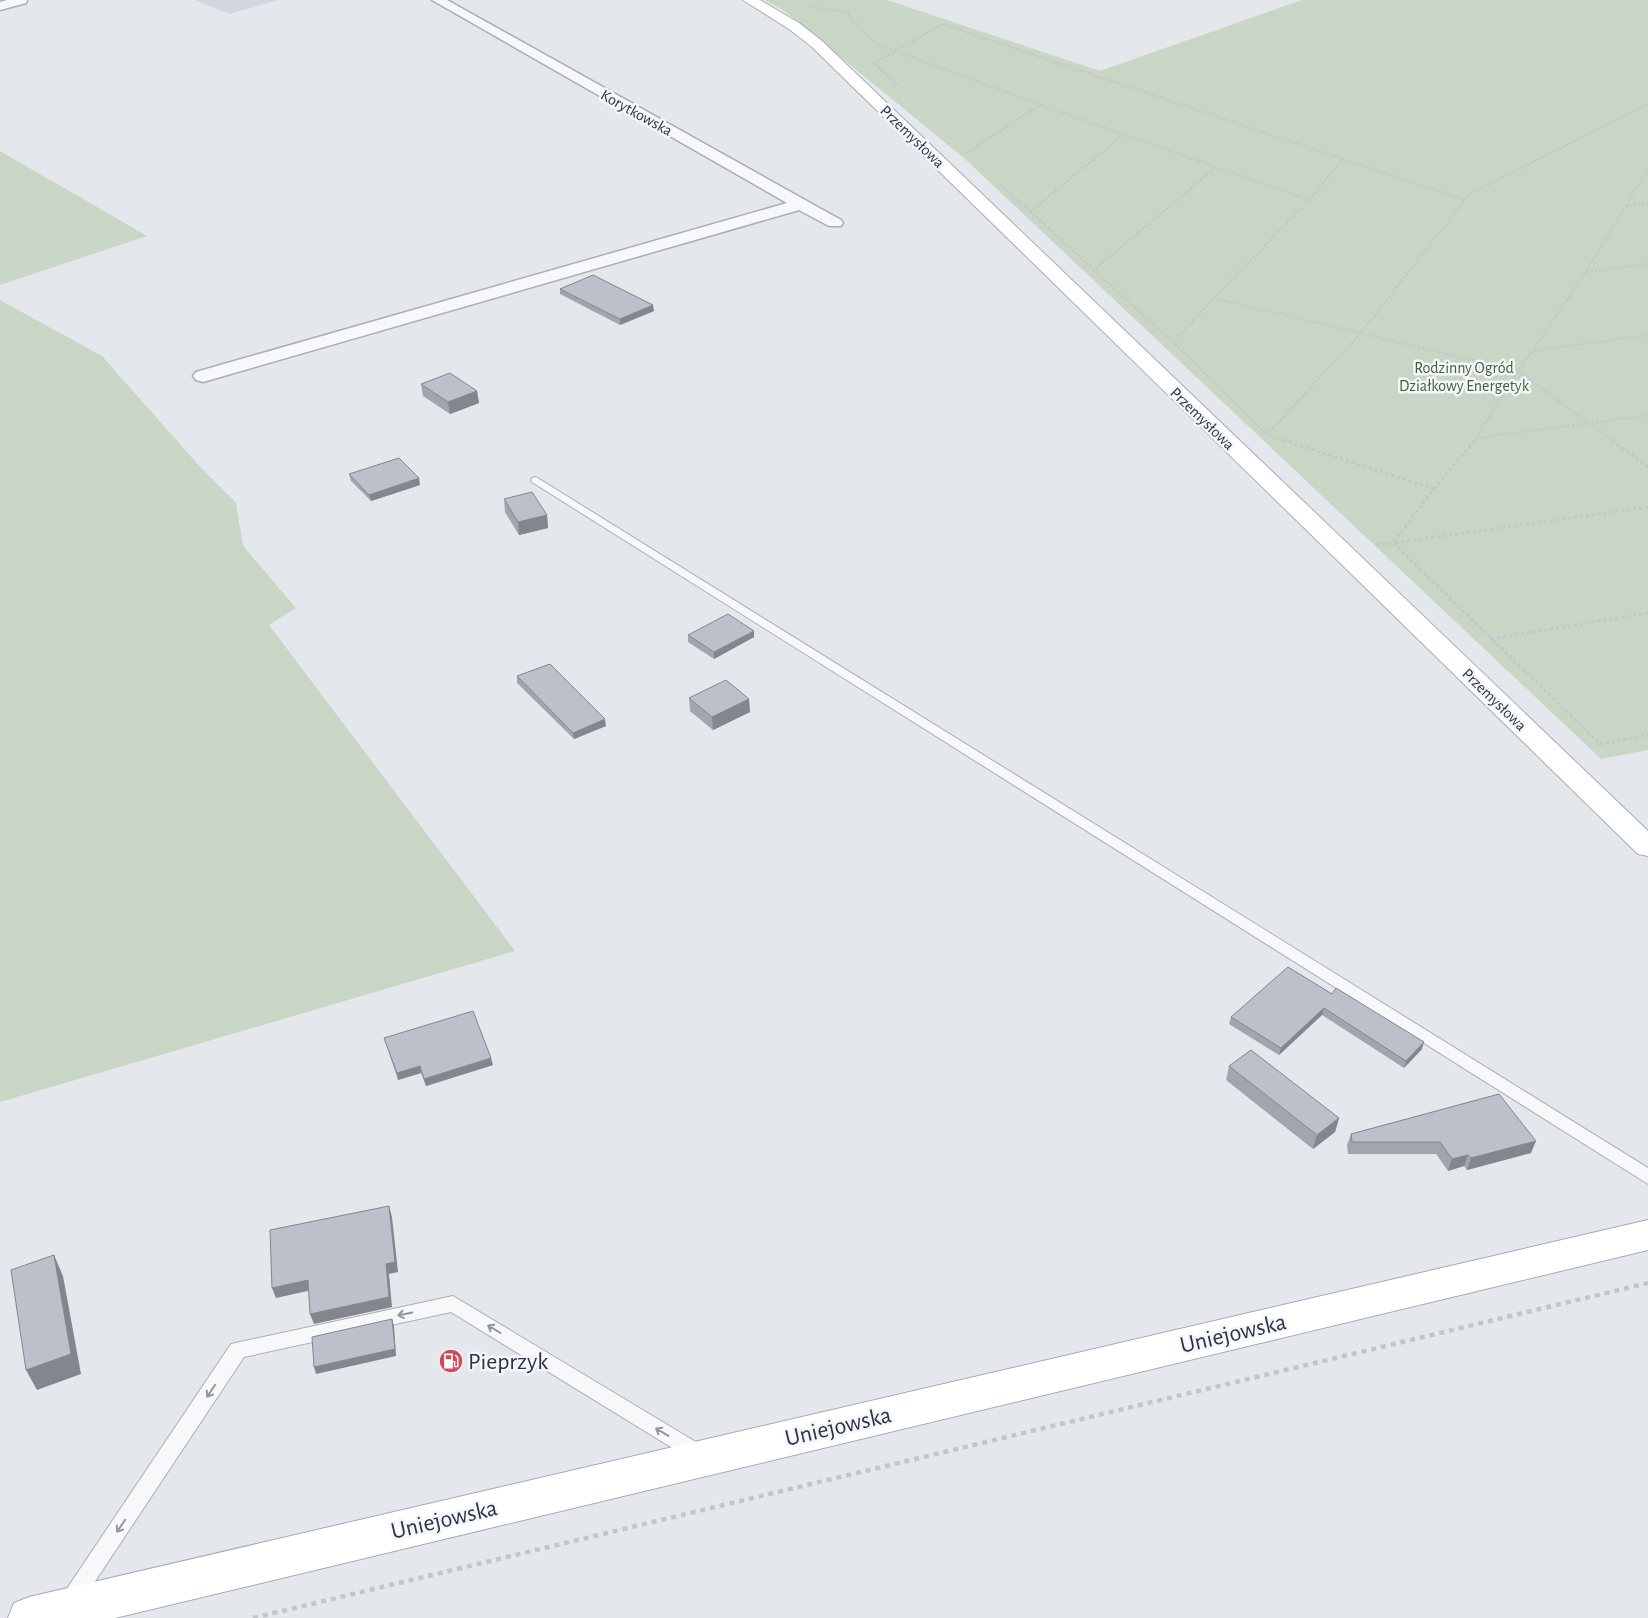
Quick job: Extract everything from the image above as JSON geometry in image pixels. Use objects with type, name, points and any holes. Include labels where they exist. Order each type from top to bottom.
[{"type":"main road","name":"Przemysłowa","points":[[750,0],[794,26],[823,50],[1648,847]]},
{"type":"main road","name":"Uniejowska","points":[[47,1614],[1648,1235]]},
{"type":"street","points":[[0,6],[21,0]]},
{"type":"street","points":[[443,3],[464,2]]},
{"type":"street","name":"Korytkowska","points":[[443,3],[836,223]]},
{"type":"street","points":[[203,376],[801,204]]},
{"type":"lane","points":[[536,480],[1648,1177]]},
{"type":"lane","points":[[47,1614],[238,1350],[452,1304],[704,1457]]},
{"type":"path","points":[[771,11],[812,7],[846,12],[874,43],[1040,105],[1309,200]]},
{"type":"path","points":[[902,91],[874,63],[942,24],[1465,200]]},
{"type":"path","points":[[1267,435],[1361,333],[1470,194],[1648,104]]},
{"type":"path","points":[[966,153],[1040,105]]},
{"type":"path","points":[[1030,212],[1124,134]]},
{"type":"path","points":[[1172,342],[1309,200],[1343,158]]},
{"type":"path","points":[[1093,271],[1215,167]]},
{"type":"path","points":[[1392,543],[1477,438],[1518,371],[1586,272],[1648,168]]},
{"type":"path","points":[[995,179],[1172,342],[1267,435],[1434,489]]},
{"type":"path","points":[[1625,206],[1648,203]]},
{"type":"path","points":[[1586,272],[1648,264]]},
{"type":"path","points":[[1214,298],[1518,371],[1648,467]]},
{"type":"path","points":[[1533,351],[1648,335]]},
{"type":"path","points":[[1477,438],[1648,415]]},
{"type":"path","points":[[1340,550],[1648,507]]},
{"type":"path","points":[[1392,543],[1600,744],[1648,735]]},
{"type":"path","points":[[1491,640],[1648,613]]},
{"type":"path","points":[[253,1618],[1648,1283]]},
{"type":"shaded area","points":[[195,0],[279,0],[229,14]]},
{"type":"green space","name":"Rodzinny Ogród Działkowy Energetyk","points":[[765,0],[887,0],[1100,71],[1302,0],[1648,0],[1648,750],[1601,759],[964,158],[783,10]]},
{"type":"green space","points":[[0,151],[147,236],[0,285]]},
{"type":"green space","points":[[0,300],[102,356],[202,469],[236,503],[243,546],[296,608],[269,625],[515,951],[0,1102]]},
{"type":"building","points":[[593,275],[653,305],[620,319],[560,289]]},
{"type":"building","points":[[450,373],[477,391],[448,402],[421,384]]},
{"type":"building","points":[[399,458],[419,478],[369,495],[349,474]]},
{"type":"building","points":[[532,492],[547,515],[518,522],[504,499]]},
{"type":"building","points":[[728,614],[754,631],[714,652],[688,635]]},
{"type":"building","points":[[550,664],[605,719],[573,733],[517,676]]},
{"type":"building","points":[[726,680],[749,699],[712,717],[689,698]]},
{"type":"building","points":[[1288,967],[1332,994],[1336,988],[1424,1042],[1406,1061],[1324,1008],[1281,1048],[1231,1017]]},
{"type":"building","points":[[473,1011],[491,1058],[424,1079],[420,1066],[397,1073],[384,1038]]},
{"type":"building","points":[[1251,1050],[1339,1118],[1317,1135],[1229,1066]]},
{"type":"building","points":[[1499,1094],[1536,1141],[1471,1158],[1468,1155],[1452,1159],[1440,1142],[1352,1142],[1351,1134]]},
{"type":"building","points":[[389,1206],[395,1262],[386,1264],[389,1297],[310,1314],[308,1280],[272,1288],[270,1230]]},
{"type":"building","points":[[54,1255],[71,1354],[26,1370],[11,1270]]},
{"type":"building","points":[[392,1319],[395,1349],[314,1367],[312,1337]]},
{"type":"place","name":"Pieprzyk","points":[[451,1361]]}]
